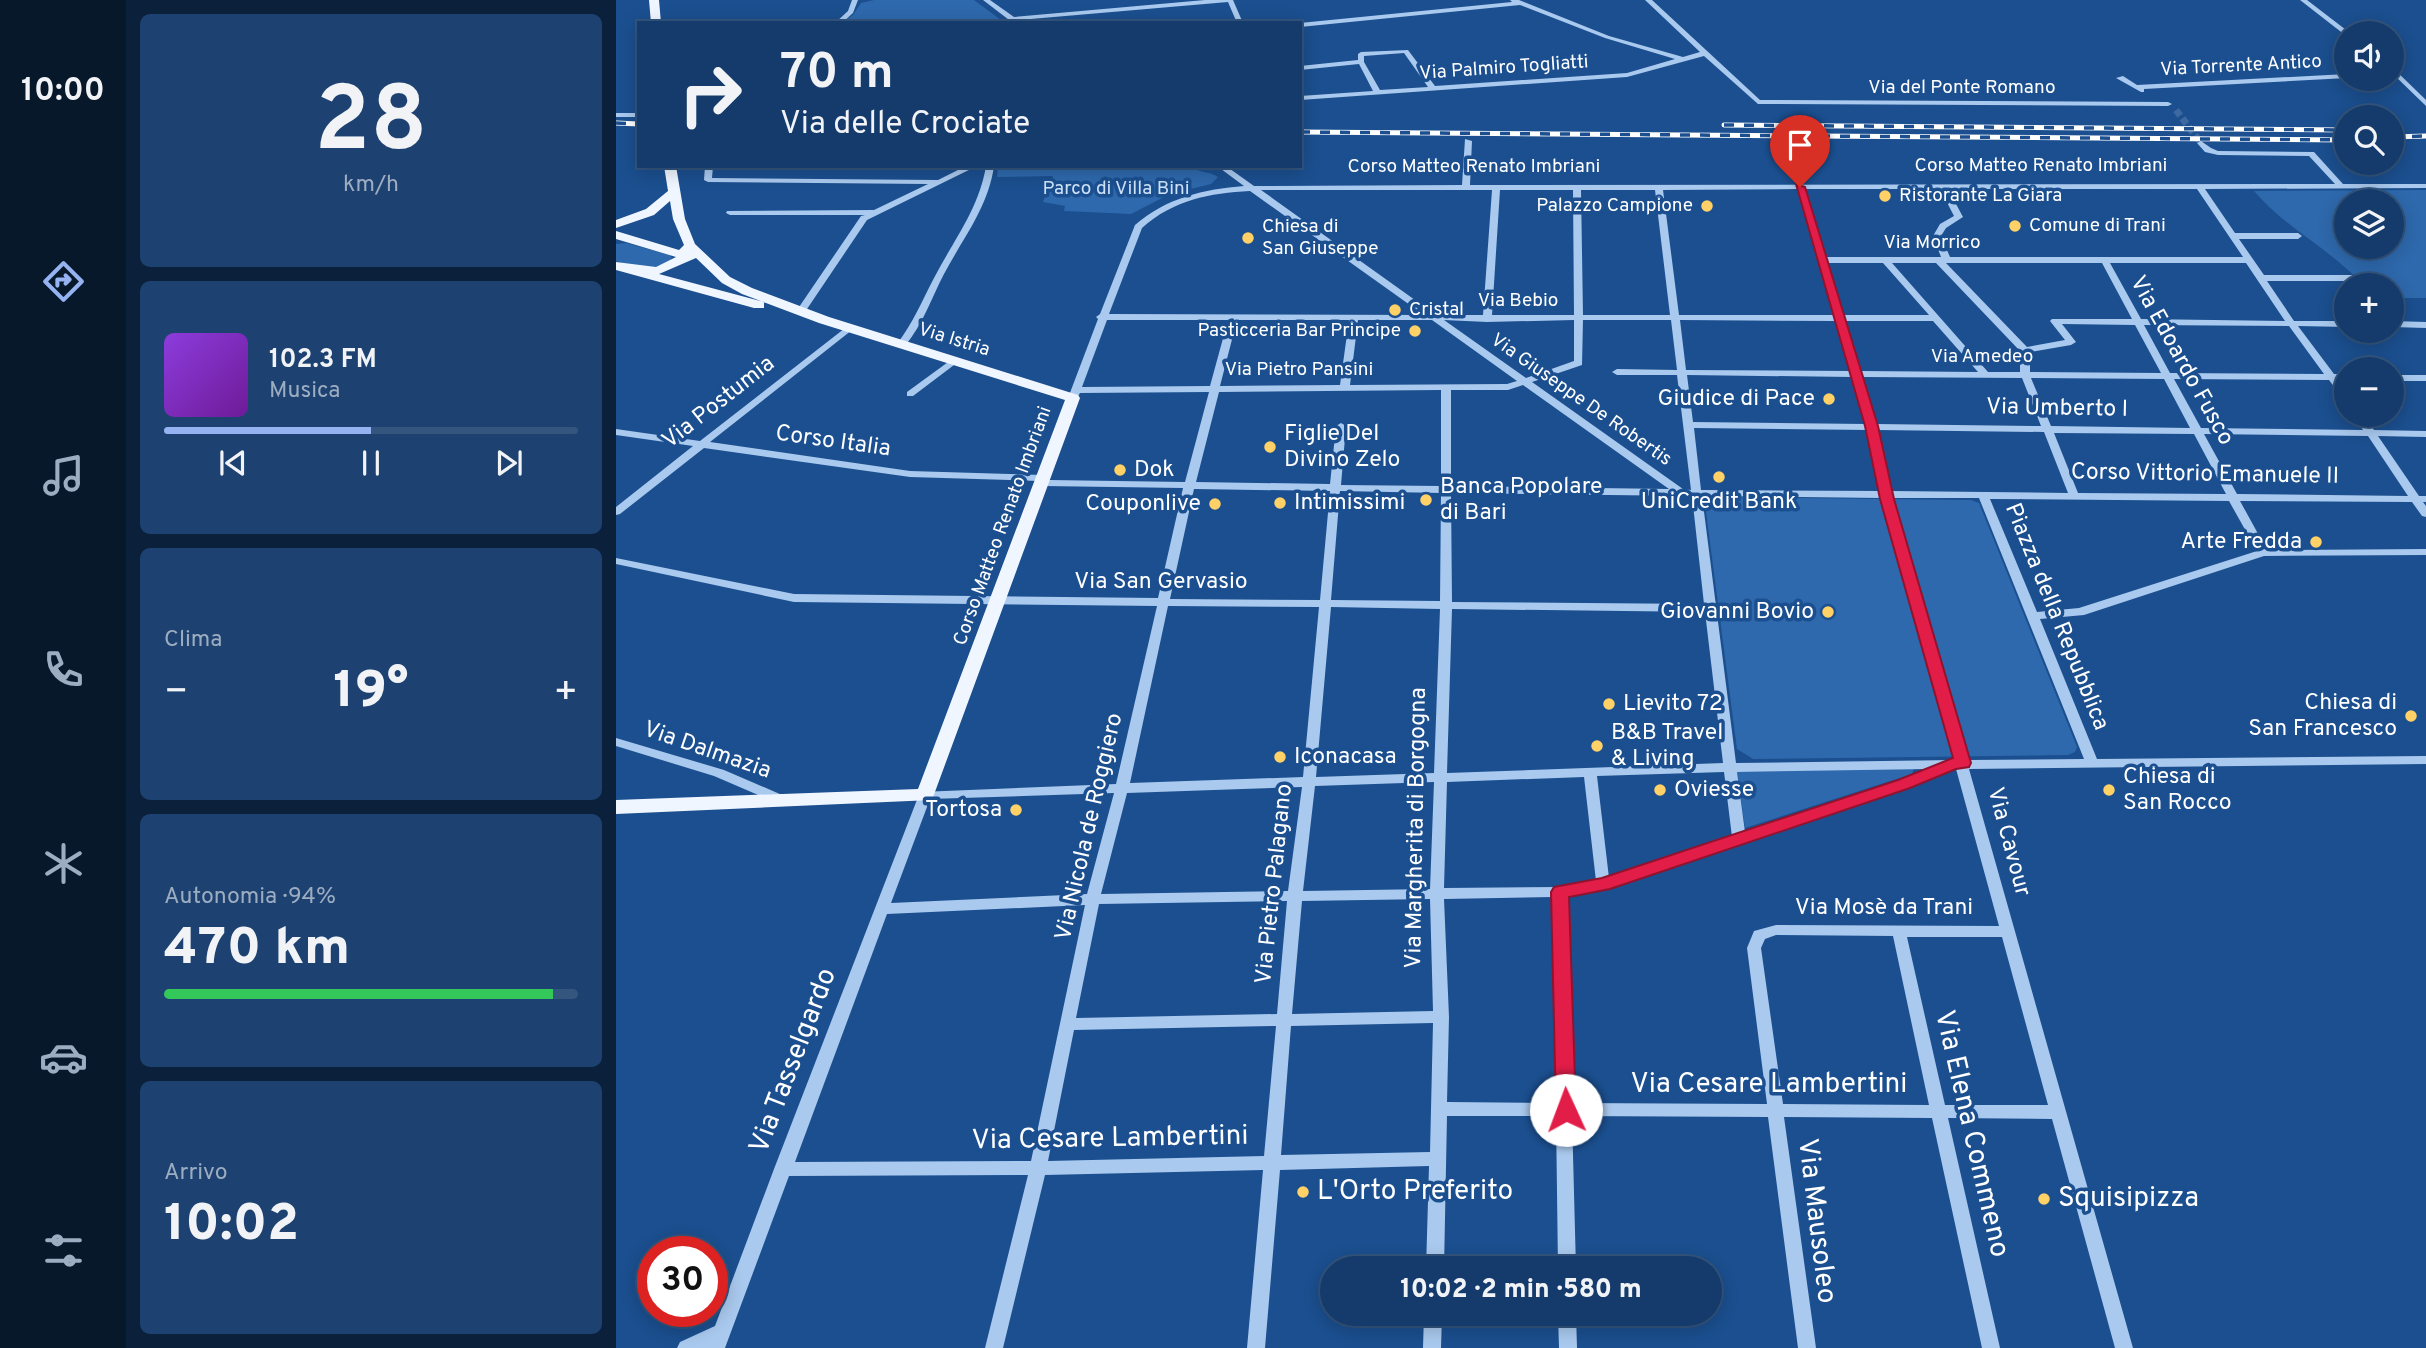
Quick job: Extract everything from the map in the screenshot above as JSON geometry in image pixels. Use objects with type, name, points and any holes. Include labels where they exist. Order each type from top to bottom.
[{"type":"main road","points":[[654,0],[656,21]]},
{"type":"main road","points":[[620,238],[685,252],[670,168]]},
{"type":"main road","points":[[616,224],[650,212],[674,192]]},
{"type":"main road","name":"Via Istria","points":[[643,273],[670,268],[680,262],[685,252],[704,261],[726,281],[824,320],[1074,394]]},
{"type":"main road","name":"Via Istria","points":[[616,266],[790,314],[824,320]]},
{"type":"main road","name":"Corso Matteo Renato Imbriani","points":[[925,795],[1074,394]]},
{"type":"main road","points":[[616,807],[925,795]]},
{"type":"street","points":[[840,21],[851,12],[855,0]]},
{"type":"street","points":[[986,0],[1013,19],[1229,0],[1239,21]]},
{"type":"street","points":[[1013,19],[1174,0]]},
{"type":"street","points":[[1648,0],[1755,101]]},
{"type":"street","name":"Via Torrente Antico","points":[[2303,0],[2334,24]]},
{"type":"street","points":[[1302,25],[1517,1],[1607,37],[1685,60]]},
{"type":"street","points":[[1377,92],[1359,56],[1365,52],[1406,51],[1433,89]]},
{"type":"street","name":"Via Palmiro Togliatti","points":[[1302,98],[1628,75],[1706,53]]},
{"type":"street","points":[[1302,68],[1361,62]]},
{"type":"street","name":"Via Torrente Antico","points":[[2136,88],[2334,77]]},
{"type":"street","name":"Via Torrente Antico","points":[[2120,78],[2176,110]]},
{"type":"street","points":[[2404,82],[2426,103]]},
{"type":"street","name":"Via del Ponte Romano","points":[[1755,101],[2168,104]]},
{"type":"street","points":[[616,114],[637,115]]},
{"type":"street","points":[[1466,188],[1468,141]]},
{"type":"street","points":[[2201,143],[2208,150],[2218,153],[2311,155],[2342,187]]},
{"type":"street","points":[[709,168],[708,180],[939,182]]},
{"type":"street","points":[[802,310],[860,221],[969,168]]},
{"type":"street","points":[[902,344],[915,330],[938,278],[984,197],[990,168]]},
{"type":"street","name":"Via Giuseppe De Robertis","points":[[1224,168],[1681,493]]},
{"type":"street","points":[[1942,186],[1959,217],[1943,226],[1937,236],[1943,261],[2025,349],[2025,374],[2074,495]]},
{"type":"street","points":[[1577,187],[1578,319]]},
{"type":"street","points":[[1659,187],[1740,839]]},
{"type":"street","name":"Via Cavour","points":[[1800,187],[1872,426],[1886,493],[1959,763],[2009,932],[2124,1348]]},
{"type":"street","points":[[2200,187],[2292,324],[2334,380]]},
{"type":"street","name":"Corso Matteo Renato Imbriani","points":[[1074,394],[1134,236],[1144,220],[1193,197],[1252,188],[2426,187]]},
{"type":"street","points":[[1487,319],[1496,188]]},
{"type":"street","points":[[730,213],[875,212]]},
{"type":"street","points":[[2233,236],[2298,236]]},
{"type":"street","name":"Via Morrico","points":[[1824,260],[2249,260]]},
{"type":"street","points":[[1885,260],[1985,374]]},
{"type":"street","name":"Via Edoardo Fusco","points":[[2105,261],[2263,553]]},
{"type":"street","points":[[2262,278],[2334,278]]},
{"type":"street","name":"Via Bebio","points":[[1101,317],[1840,320],[1935,318]]},
{"type":"street","name":"Via Nicola de Roggiero","points":[[994,1348],[1038,1168],[1093,899],[1122,788],[1189,487],[1233,318]]},
{"type":"street","points":[[1345,388],[1354,318]]},
{"type":"street","name":"Via Pietro Pansini","points":[[1074,394],[1214,388],[1508,387],[1579,363],[1578,319]]},
{"type":"street","points":[[2025,349],[2071,342],[2055,321],[2334,324]]},
{"type":"street","points":[[2404,324],[2426,324]]},
{"type":"street","name":"Via Postumia","points":[[616,512],[849,328]]},
{"type":"street","points":[[910,394],[955,360]]},
{"type":"street","name":"Via Amedeo","points":[[1617,372],[2332,377]]},
{"type":"street","points":[[2404,378],[2426,378]]},
{"type":"street","name":"Via Margherita di Borgogna","points":[[1435,1256],[1441,1017],[1437,894],[1446,603],[1446,388]]},
{"type":"street","name":"Via Umberto I","points":[[1687,425],[2426,434]]},
{"type":"street","name":"Via Pietro Palagano","points":[[1256,1348],[1295,895],[1309,782],[1333,489],[1341,426]]},
{"type":"street","points":[[2367,427],[2421,499],[2426,514]]},
{"type":"street","name":"Corso Italia","points":[[616,432],[911,474],[1044,480]]},
{"type":"street","points":[[1044,480],[1189,487],[1696,493]]},
{"type":"street","name":"Piazza della Repubblica","points":[[925,795],[1729,767],[2092,762],[1983,494],[1696,493]]},
{"type":"street","name":"Corso Vittorio Emanuele II","points":[[1983,494],[2421,499]]},
{"type":"street","points":[[2031,616],[2081,611],[2263,553],[2426,552]]},
{"type":"street","name":"Via San Gervasio","points":[[616,561],[776,597],[998,602],[1446,603],[1710,608]]},
{"type":"street","name":"Via Dalmazia","points":[[616,743],[719,773],[785,801]]},
{"type":"street","points":[[2092,762],[2423,761]]},
{"type":"street","name":"Piazza della Repubblica","points":[[882,909],[1093,899],[1560,892],[1603,885],[1959,763]]},
{"type":"street","points":[[1590,771],[1603,885]]},
{"type":"street","name":"Via Tasselgardo","points":[[719,1340],[925,795]]},
{"type":"street","points":[[1560,892],[1567,1256]]},
{"type":"street","name":"Via Mosè da Trani","points":[[1759,935],[1776,930],[2009,932]]},
{"type":"street","name":"Via Elena Commeno","points":[[1899,931],[1991,1348]]},
{"type":"street","name":"Via Mausoleo","points":[[1759,935],[1754,948],[1807,1348]]},
{"type":"street","points":[[1068,1024],[1441,1017]]},
{"type":"street","name":"Via Cesare Lambertini","points":[[1438,1109],[2057,1112]]},
{"type":"street","name":"Via Cesare Lambertini","points":[[782,1169],[1038,1168],[1438,1158]]},
{"type":"street","points":[[1432,1348],[1433,1326]]},
{"type":"street","points":[[1567,1326],[1567,1348]]},
{"type":"street","points":[[686,1348],[719,1340]]},
{"type":"green space","points":[[874,0],[974,0],[1002,21],[844,21],[853,15],[861,3]]},
{"type":"green space","name":"Parco di Villa Bini","points":[[998,168],[1194,168],[1218,177],[1211,184],[1170,194],[1131,214],[1064,211],[1065,206],[1043,202],[1053,176],[997,177]]},
{"type":"green space","points":[[2404,190],[2426,190],[2426,298],[2404,298],[2404,273],[2351,273],[2337,260],[2404,259]]},
{"type":"green space","points":[[2254,191],[2334,191],[2334,258],[2280,217]]},
{"type":"green space","points":[[626,243],[670,255],[672,258],[666,264],[653,268],[616,261],[616,244]]},
{"type":"green space","points":[[1717,497],[1971,500],[1979,503],[2077,747],[2075,752],[2068,755],[1753,759],[1737,749],[1705,504]]},
{"type":"green space","points":[[1914,768],[1912,774],[1745,828],[1737,772]]},
{"type":"tunnel","points":[[2176,110],[2201,143]]},
{"type":"railway","points":[[616,123],[637,124]]},
{"type":"railway","points":[[1724,125],[2334,130]]},
{"type":"railway","points":[[1302,132],[2334,140]]},
{"type":"railway","points":[[2404,137],[2426,136]]},
{"type":"place","name":"Ristorante La Giara","points":[[1885,196]]},
{"type":"place","name":"Palazzo Campione","points":[[1707,206]]},
{"type":"place","name":"Comune di Trani","points":[[2015,226]]},
{"type":"place","name":"Chiesa di San Giuseppe","points":[[1248,238]]},
{"type":"place","name":"Cristal","points":[[1395,310]]},
{"type":"place","name":"Pasticceria Bar Principe","points":[[1415,331]]},
{"type":"place","name":"Giudice di Pace","points":[[1829,399]]},
{"type":"place","name":"Figlie Del Divino Zelo","points":[[1270,447]]},
{"type":"place","name":"Dok","points":[[1120,470]]},
{"type":"place","name":"UniCredit Bank","points":[[1719,477]]},
{"type":"place","name":"Banca Popolare di Bari","points":[[1426,500]]},
{"type":"place","name":"Intimissimi","points":[[1280,503]]},
{"type":"place","name":"Couponlive","points":[[1215,504]]},
{"type":"place","name":"Arte Fredda","points":[[2316,542]]},
{"type":"place","name":"Giovanni Bovio","points":[[1828,612]]},
{"type":"place","name":"Lievito 72","points":[[1609,704]]},
{"type":"place","name":"Chiesa di San Francesco","points":[[2411,716]]},
{"type":"place","name":"B&B Travel & Living","points":[[1597,746]]},
{"type":"place","name":"Iconacasa","points":[[1280,757]]},
{"type":"place","name":"Oviesse","points":[[1660,790]]},
{"type":"place","name":"Chiesa di San Rocco","points":[[2109,790]]},
{"type":"place","name":"Tortosa","points":[[1016,810]]},
{"type":"place","name":"L'Orto Preferito","points":[[1303,1192]]},
{"type":"place","name":"Squisipizza","points":[[2044,1199]]},
{"type":"route","points":[[1566,1110],[1560,892],[1603,885],[1904,784],[1954,763],[1963,763],[1887,499],[1872,426],[1800,187]]}]
